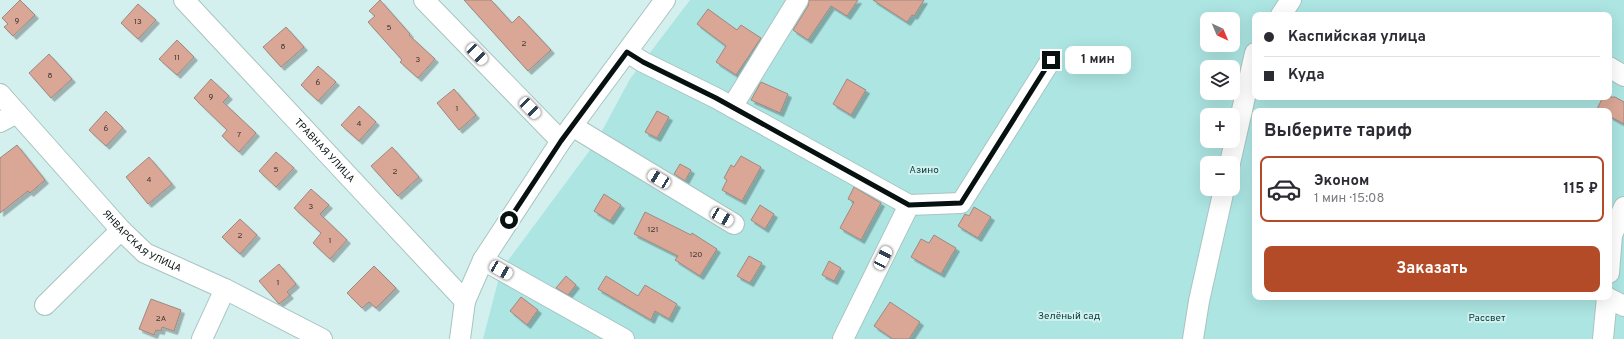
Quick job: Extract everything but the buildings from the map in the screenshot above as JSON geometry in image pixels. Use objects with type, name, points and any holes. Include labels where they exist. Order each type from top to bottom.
[{"type":"street","name":"ТРАВНАЯ УЛИЦА","points":[[184,0],[465,301]]},
{"type":"street","points":[[424,0],[567,133],[734,224]]},
{"type":"street","points":[[460,339],[465,301],[483,260],[567,133],[665,0]]},
{"type":"street","points":[[732,107],[798,0]]},
{"type":"street","points":[[1283,12],[1291,0]]},
{"type":"street","points":[[627,52],[643,62],[732,107],[909,205],[961,203],[1051,60]]},
{"type":"street","points":[[1232,156],[1252,67]]},
{"type":"street","points":[[1612,69],[1624,76]]},
{"type":"street","name":"ЯНВАРСКАЯ УЛИЦА","points":[[0,94],[8,117],[145,253],[225,289],[322,339]]},
{"type":"street","points":[[1193,339],[1222,196]]},
{"type":"street","points":[[843,339],[909,205]]},
{"type":"street","points":[[1612,235],[1624,207]]},
{"type":"street","points":[[45,305],[121,230]]},
{"type":"street","points":[[483,260],[624,339]]},
{"type":"street","points":[[202,339],[225,289]]},
{"type":"street","points":[[1603,339],[1611,300]]},
{"type":"green space","name":"Азино","points":[[690,0],[1624,0],[1624,339],[483,339],[501,270],[596,142],[630,79]]},
{"type":"route","points":[[509,220],[561,141],[627,52],[636,56],[643,62],[716,98],[909,205],[961,203],[1051,60]]},
{"type":"park label","name":"Зелёный сад","points":[[1069,316]]},
{"type":"park label","name":"Рассвет","points":[[1487,318]]}]
